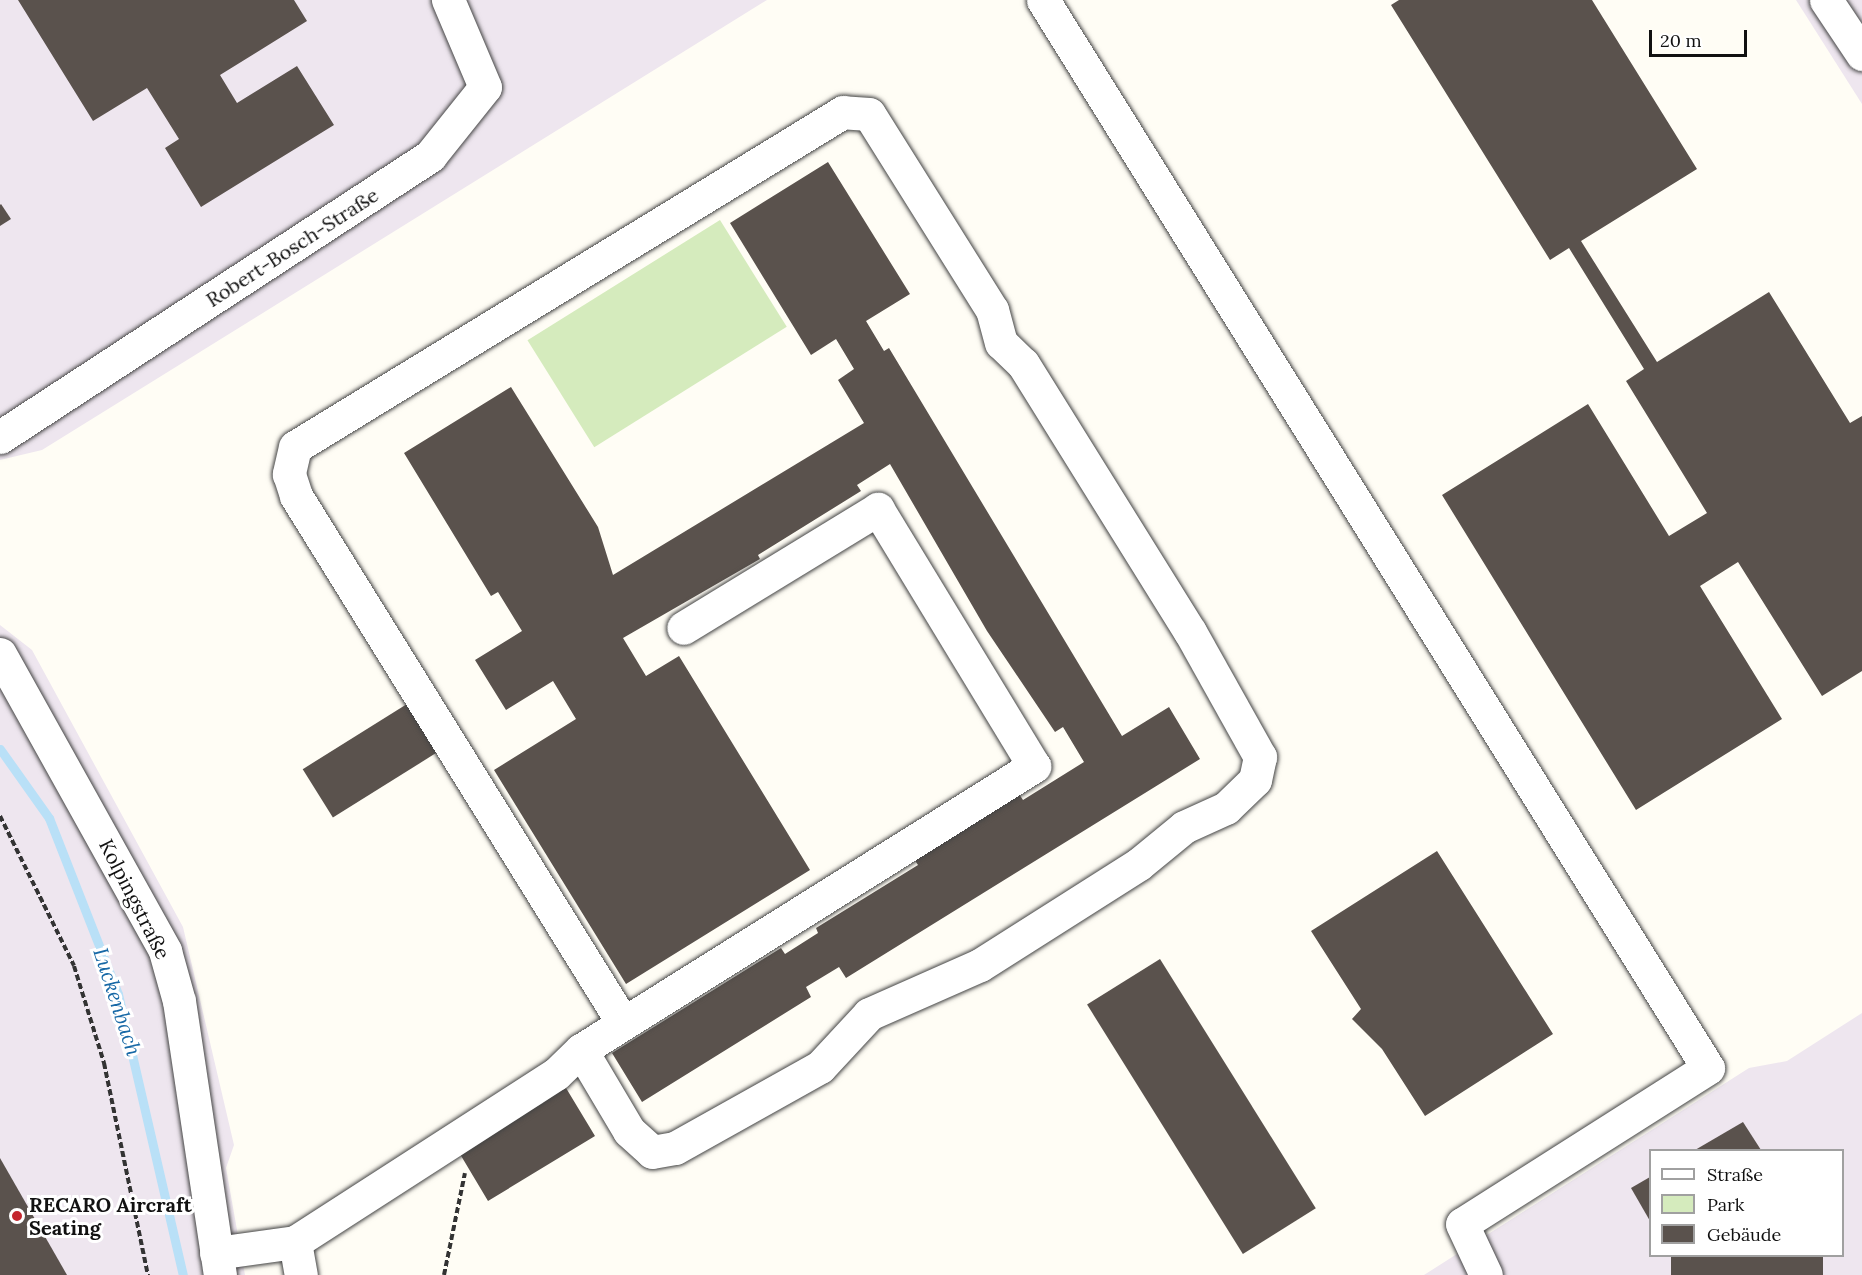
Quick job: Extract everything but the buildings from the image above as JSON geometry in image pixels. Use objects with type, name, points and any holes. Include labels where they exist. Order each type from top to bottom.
[{"type":"street","name":"Robert-Bosch-Straße","points":[[0,437],[430,156],[485,87],[448,0]]},
{"type":"street","points":[[1043,0],[1708,1068],[1462,1224],[1486,1275]]},
{"type":"street","points":[[1826,0],[1862,54]]},
{"type":"street","points":[[581,1050],[629,1131],[652,1152],[675,1148],[820,1067],[869,1014],[980,964],[1139,864],[1184,827],[1226,808],[1255,780],[1260,757],[1190,632],[1023,364],[1001,343],[992,310],[869,114],[843,112],[794,140],[295,447],[289,474],[296,496],[623,1023]]},
{"type":"street","points":[[218,1264],[295,1242],[556,1074],[581,1050],[1034,766],[878,509],[683,628]]},
{"type":"street","name":"Kolpingstraße","points":[[0,654],[165,951],[179,1001],[218,1264]]},
{"type":"street","points":[[295,1242],[301,1275]]},
{"type":"path","points":[[0,816],[74,966],[104,1063],[148,1275]]},
{"type":"path","points":[[444,1275],[467,1166]]},
{"type":"shaded area","points":[[0,0],[767,0],[42,450],[0,460]]},
{"type":"shaded area","points":[[1796,0],[1862,0],[1862,104]]},
{"type":"shaded area","points":[[0,625],[32,650],[183,927],[234,1145],[226,1168],[245,1275],[0,1275]]},
{"type":"shaded area","points":[[1862,1013],[1862,1275],[1424,1275],[1749,1068],[1787,1061]]},
{"type":"green space","points":[[720,220],[787,327],[594,447],[527,340]]},
{"type":"waterway","name":"Luckenbach","points":[[0,749],[49,818],[118,994],[183,1275]]},
{"type":"place","name":"RECARO Aircraft Seating","points":[[17,1216]]}]
